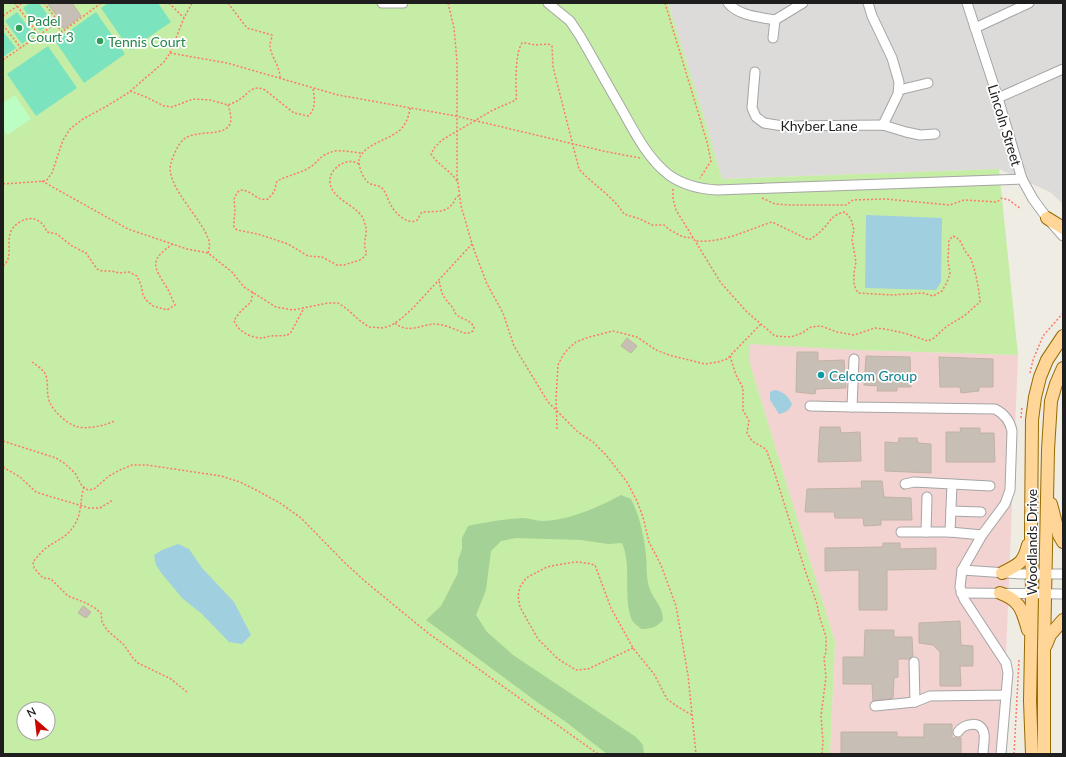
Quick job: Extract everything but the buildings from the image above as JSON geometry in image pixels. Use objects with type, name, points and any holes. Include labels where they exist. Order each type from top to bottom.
[{"type":"main road","points":[[1047,218],[1063,228]]},
{"type":"main road","name":"Woodlands Drive","points":[[1032,754],[1030,701],[1032,593],[1032,420],[1035,397],[1040,377],[1047,360],[1063,336]]},
{"type":"main road","name":"Woodlands Drive","points":[[1044,754],[1046,481],[1051,401],[1063,368]]},
{"type":"main road","points":[[1046,481],[1053,515],[1063,542]]},
{"type":"main road","points":[[1002,573],[1022,561],[1031,535]]},
{"type":"main road","points":[[1000,593],[1012,598],[1018,604],[1031,641]]},
{"type":"main road","points":[[1044,648],[1050,635],[1063,620]]},
{"type":"street","points":[[382,3],[403,3]]},
{"type":"street","points":[[548,3],[570,21],[637,137],[654,161],[668,174],[687,184],[703,189],[717,190],[1022,179]]},
{"type":"street","points":[[728,3],[737,10],[746,14],[775,20],[803,3]]},
{"type":"street","points":[[868,3],[872,16],[892,58],[899,82],[899,90],[883,125]]},
{"type":"street","name":"Lincoln Street","points":[[967,3],[998,98],[1022,179],[1033,199],[1063,236]]},
{"type":"street","points":[[974,28],[1029,3]]},
{"type":"street","points":[[773,38],[775,20]]},
{"type":"street","points":[[998,98],[1063,69]]},
{"type":"street","name":"Khyber Lane","points":[[755,72],[752,108],[756,117],[764,123],[783,126],[883,125],[920,135],[936,134]]},
{"type":"street","points":[[899,90],[928,82]]},
{"type":"street","points":[[852,407],[854,359]]},
{"type":"street","points":[[810,406],[995,409],[1004,415],[1011,425],[1010,490],[1005,504],[982,534],[962,570],[960,581],[961,593],[1006,663],[1008,673],[1001,754]]},
{"type":"street","points":[[905,484],[914,482],[990,486]]},
{"type":"street","points":[[950,532],[952,484]]},
{"type":"street","points":[[926,532],[927,497]]},
{"type":"street","points":[[950,511],[981,512]]},
{"type":"street","points":[[901,532],[950,532],[982,534]]},
{"type":"street","points":[[962,570],[1002,573],[1063,574]]},
{"type":"street","points":[[961,593],[1063,594]]},
{"type":"street","points":[[914,662],[915,702]]},
{"type":"street","points":[[875,706],[915,702],[930,696],[1006,695]]},
{"type":"street","points":[[958,732],[967,725],[976,725],[980,728],[984,733],[983,754]]},
{"type":"path","points":[[15,3],[39,35]]},
{"type":"path","points":[[3,16],[22,3]]},
{"type":"path","points":[[3,60],[58,21],[44,3]]},
{"type":"path","points":[[55,23],[62,32],[101,3]]},
{"type":"path","points":[[169,3],[184,18]]},
{"type":"path","points":[[3,184],[46,181],[52,173],[64,140],[70,129],[83,119],[107,106],[129,91],[164,62],[170,53],[184,18],[192,3]]},
{"type":"path","points":[[228,3],[247,28],[272,36],[270,46],[280,70],[280,78]]},
{"type":"path","points":[[448,3],[454,28],[456,62],[456,132],[459,196],[460,206],[472,244],[487,284],[502,313],[514,346],[548,402],[578,432],[593,442],[606,455],[627,482],[637,501],[643,517],[649,542],[661,565],[676,606],[688,675],[696,754]]},
{"type":"path","points":[[665,3],[698,110],[711,161],[700,179],[687,184]]},
{"type":"path","points":[[3,25],[21,48]]},
{"type":"path","points":[[458,183],[451,173],[436,162],[431,154],[435,147],[442,140],[493,110],[516,100],[518,53],[522,43],[535,45],[548,44],[552,46],[553,50],[553,67],[579,169],[586,177],[603,190],[624,214],[652,225],[664,225],[683,237],[693,238]]},
{"type":"path","points":[[170,53],[227,63],[338,95],[456,116],[572,142],[603,151],[654,161]]},
{"type":"path","points":[[129,91],[164,106],[172,107],[193,99],[210,100],[228,105],[241,99],[250,91],[260,88],[266,90],[294,113],[308,116],[314,105],[313,87]]},
{"type":"path","points":[[208,253],[210,245],[207,236],[173,181],[170,164],[177,149],[184,139],[219,132],[229,126],[232,121],[228,105]]},
{"type":"path","points":[[410,108],[409,116],[401,129],[375,144],[363,153],[358,161],[367,182],[382,188],[393,209],[407,220],[414,221],[422,212],[447,209],[452,206],[456,198],[459,196]]},
{"type":"path","points":[[359,164],[346,161],[341,164],[330,177],[330,183],[337,195],[358,211],[366,224],[367,231],[364,248],[367,253],[364,258],[360,260],[344,265],[337,265],[322,257],[308,256],[288,244],[258,234],[237,230],[234,226],[234,199],[236,193],[240,190],[252,192],[258,198],[264,200],[268,199],[274,192],[278,181],[309,168],[324,155],[337,151],[363,153]]},
{"type":"path","points":[[677,180],[672,190],[676,210],[694,241],[721,283],[738,303],[775,336],[791,336],[802,333],[811,327],[821,326],[837,332],[854,335],[875,328],[885,329],[904,333],[928,341],[934,338],[947,326],[964,316],[980,302],[979,291],[970,258],[962,242],[953,236],[949,240],[948,261],[950,274],[942,291],[933,296],[922,293],[892,295],[858,293],[854,285],[856,262],[852,239],[854,230],[851,219],[845,212],[837,214],[820,232],[809,240],[772,222],[719,241],[694,241]]},
{"type":"path","points":[[42,181],[128,229],[173,244],[208,253],[232,272],[244,287],[276,307],[293,310],[328,303],[338,303],[369,327],[383,328],[395,323],[413,308],[472,244]]},
{"type":"path","points":[[756,196],[774,204],[789,205],[846,205],[853,200],[885,199],[950,205],[964,200],[997,202],[1002,198],[1009,200],[1021,209]]},
{"type":"path","points":[[3,266],[9,255],[9,235],[12,229],[23,221],[37,219],[43,224],[47,232],[57,234],[72,246],[86,254],[97,269],[119,273],[129,272],[137,276],[146,300],[153,306],[167,310],[175,305],[167,288],[159,278],[155,262],[161,254],[173,244]]},
{"type":"path","points":[[395,323],[412,329],[436,324],[464,333],[473,331],[474,327],[472,323],[456,314],[443,297],[439,280]]},
{"type":"path","points":[[253,292],[251,302],[234,320],[238,327],[250,335],[264,338],[270,336],[280,337],[290,334],[304,308]]},
{"type":"path","points":[[558,429],[558,365],[563,355],[576,342],[588,337],[613,331],[637,337],[656,350],[668,355],[705,364],[727,360],[761,324]]},
{"type":"path","points":[[730,356],[738,379],[743,388],[743,410],[749,421],[748,433],[752,441],[766,449],[817,604],[826,637],[826,652],[824,658],[826,677],[821,716],[824,742],[822,754]]},
{"type":"path","points":[[32,362],[44,372],[46,376],[47,394],[50,403],[70,424],[76,427],[96,426],[109,424],[114,421]]},
{"type":"path","points":[[3,441],[56,458],[76,473],[84,487],[88,490],[94,489],[109,476],[132,465],[147,465],[221,476],[240,482],[256,490],[280,503],[301,518],[361,578],[394,607],[428,633],[598,754]]},
{"type":"path","points":[[3,467],[20,477],[36,492],[89,508],[100,508],[113,500]]},
{"type":"path","points":[[84,487],[81,497],[79,516],[69,534],[47,547],[37,556],[33,562],[34,568],[43,578],[52,580],[68,596],[86,603],[101,613],[102,622],[107,630],[124,645],[132,658],[138,663],[171,679],[187,692]]},
{"type":"path","points":[[633,648],[588,669],[576,670],[558,659],[538,639],[520,607],[518,596],[520,587],[526,578],[546,567],[576,562],[596,565],[610,608],[633,648],[654,674],[667,698],[678,707],[692,715]]},
{"type":"path","points":[[1014,754],[1020,656]]},
{"type":"shaded area","points":[[668,3],[1063,3],[1063,204],[1050,192],[999,169],[722,179]]},
{"type":"shaded area","points":[[750,343],[857,350],[1018,355],[1002,754],[830,754],[835,642],[750,364]]},
{"type":"green space","points":[[3,3],[668,3],[722,179],[999,169],[1018,355],[857,350],[750,344],[750,364],[835,642],[830,754],[3,754]]},
{"type":"green space","points":[[30,3],[39,3],[53,22],[40,31],[23,8]]},
{"type":"green space","points":[[108,3],[158,3],[171,22],[130,50],[101,8]]},
{"type":"green space","name":"Padel Court 3","points":[[17,12],[34,35],[22,44],[5,21]]},
{"type":"green space","points":[[96,12],[125,54],[84,83],[55,41]]},
{"type":"green space","points":[[3,31],[16,48],[3,57]]},
{"type":"green space","points":[[48,46],[77,88],[36,116],[7,74]]},
{"type":"green space","points":[[15,95],[31,119],[7,135],[3,129],[3,103]]},
{"type":"green space","points":[[621,495],[631,499],[641,527],[649,587],[660,606],[663,615],[663,620],[656,626],[641,629],[632,619],[629,609],[625,552],[622,543],[608,544],[581,540],[516,538],[501,541],[491,551],[486,590],[476,615],[487,632],[513,655],[636,737],[643,745],[644,754],[607,754],[566,722],[426,620],[441,606],[458,573],[458,560],[462,549],[462,538],[468,526],[516,518],[525,518],[537,521],[562,519],[603,504]]},
{"type":"water","points":[[866,215],[942,218],[941,282],[936,290],[865,288]]},
{"type":"water","points":[[774,390],[785,394],[789,399],[792,404],[789,410],[779,414],[770,400],[770,392]]},
{"type":"water","points":[[178,544],[189,549],[202,568],[234,602],[251,635],[242,644],[229,642],[201,613],[183,599],[156,565],[154,555],[162,550]]},
{"type":"place","name":"Padel Court 3","points":[[19,28]]},
{"type":"place","name":"Tennis Court","points":[[100,41]]},
{"type":"place","name":"Celcom Group","points":[[821,375]]}]
